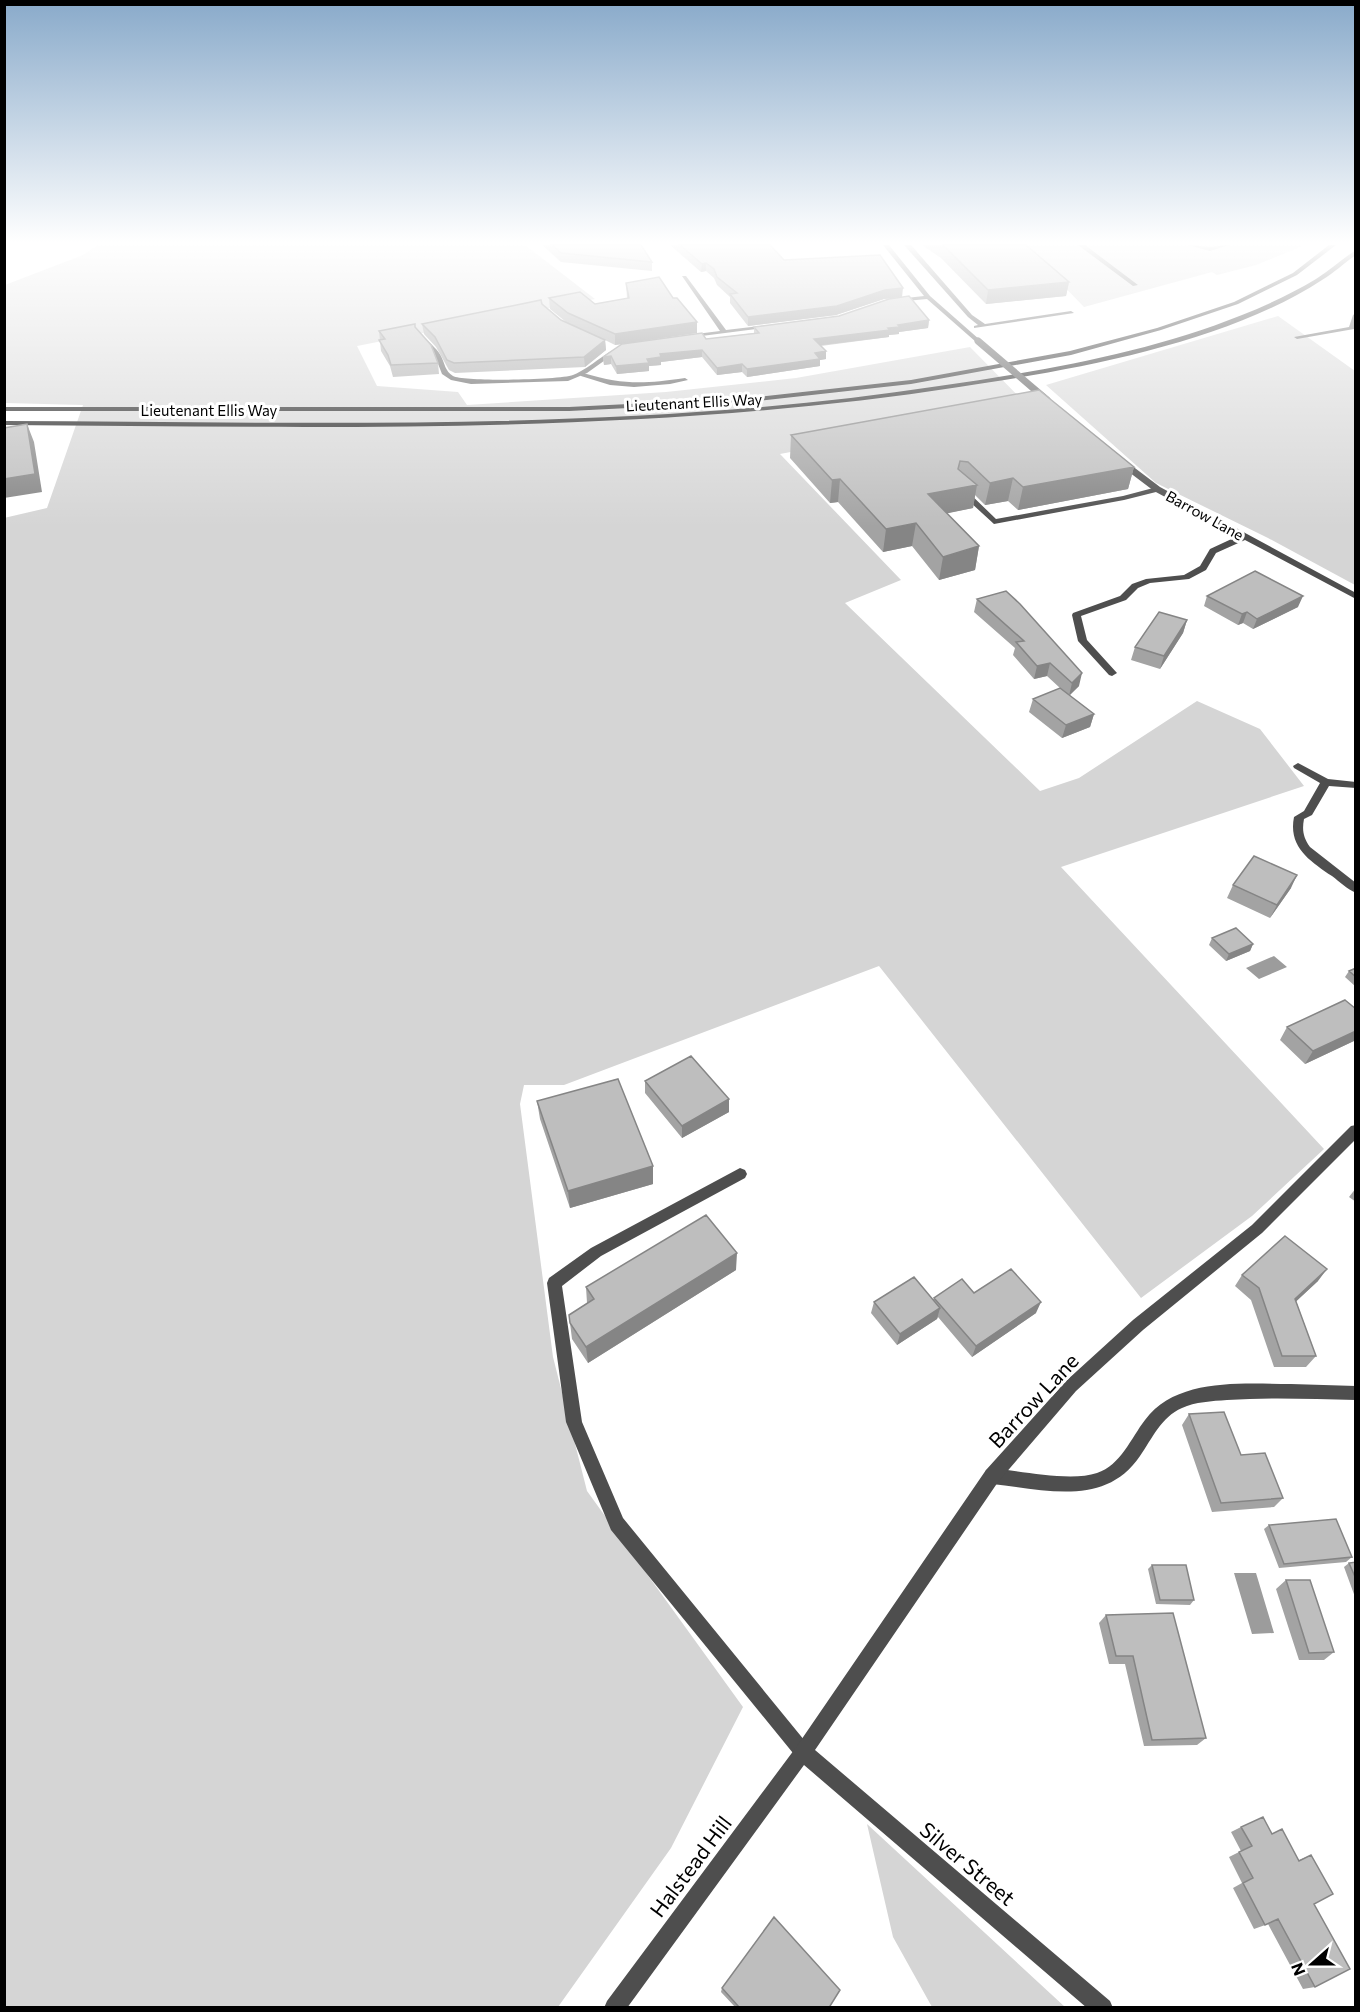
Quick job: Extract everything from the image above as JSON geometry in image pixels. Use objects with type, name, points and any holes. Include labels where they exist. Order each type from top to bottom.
[{"type":"main road","name":"Lieutenant Ellis Way","points":[[4,409],[569,409],[748,400],[911,382],[1071,353],[1123,339]]},
{"type":"main road","name":"Lieutenant Ellis Way","points":[[4,423],[573,423],[757,412],[923,393],[1088,364],[1177,339]]},
{"type":"street","points":[[423,339],[438,356],[444,373],[461,381],[546,381],[583,375],[627,387],[685,380]]},
{"type":"street","points":[[976,339],[1057,409]]},
{"type":"street","points":[[583,375],[614,349],[640,343]]},
{"type":"street","points":[[603,344],[614,349]]},
{"type":"street","name":"Barrow Lane","points":[[1115,457],[1157,489],[1356,597]]},
{"type":"street","points":[[959,488],[994,522],[1124,498],[1157,489]]},
{"type":"street","points":[[1112,673],[1083,641],[1076,615],[1123,598],[1135,586],[1149,581],[1186,577],[1203,568],[1213,551],[1244,537]]},
{"type":"street","points":[[1298,766],[1326,782],[1356,785]]},
{"type":"street","points":[[1326,782],[1308,813],[1299,817],[1295,828],[1298,837],[1314,859],[1333,869],[1356,889]]},
{"type":"street","name":"Barrow Lane","points":[[803,1752],[992,1476],[1071,1386],[1138,1324],[1257,1229],[1356,1130]]},
{"type":"street","name":"Silver Street","points":[[740,1174],[596,1252],[554,1283],[574,1422],[617,1524],[803,1752],[1103,2007]]},
{"type":"street","points":[[992,1476],[1080,1483],[1097,1481],[1117,1469],[1134,1451],[1148,1426],[1161,1412],[1179,1401],[1214,1395],[1356,1393]]},
{"type":"street","name":"Halstead Hill","points":[[614,2007],[803,1752]]},
{"type":"shaded area","points":[[5,339],[393,339],[357,346],[377,386],[458,392],[467,405],[666,392],[796,378],[970,347],[1029,407],[780,454],[901,580],[845,603],[1040,791],[1079,778],[1197,701],[1260,729],[1304,786],[1061,867],[1324,1149],[1252,1216],[1141,1298],[879,966],[564,1085],[524,1085],[520,1104],[553,1357],[587,1491],[743,1707],[671,1848],[558,2007],[5,2007],[4,518],[47,508],[83,405],[5,403]]},
{"type":"shaded area","points":[[1201,339],[1310,339],[1355,371],[1355,585],[1268,538],[1156,483],[1046,385]]},
{"type":"shaded area","points":[[1274,956],[1287,967],[1259,979],[1246,968]]},
{"type":"shaded area","points":[[1234,1573],[1256,1573],[1274,1633],[1252,1634]]},
{"type":"shaded area","points":[[867,1824],[1065,2007],[932,2007],[893,1937]]},
{"type":"building","points":[[426,339],[431,345],[438,363],[391,365],[379,340]]},
{"type":"building","points":[[436,339],[605,340],[584,357],[454,363],[447,360]]},
{"type":"building","points":[[659,339],[815,339],[826,351],[815,353],[820,359],[747,369],[742,364],[717,368],[702,350],[660,354],[661,357],[647,359],[649,363],[616,366],[611,356],[603,357],[622,344]]},
{"type":"building","points":[[1039,390],[1134,467],[1023,487],[1013,478],[990,483],[968,462],[960,461],[958,469],[977,485],[928,494],[979,546],[943,557],[916,523],[886,529],[840,479],[832,480],[791,435]]},
{"type":"building","points":[[27,424],[35,474],[4,479],[4,428]]},
{"type":"building","points":[[1255,571],[1303,596],[1257,619],[1247,612],[1242,614],[1207,596]]},
{"type":"building","points":[[1006,591],[1082,673],[1072,683],[1050,663],[1037,666],[1016,642],[1024,641],[977,599]]},
{"type":"building","points":[[1159,612],[1187,620],[1164,656],[1135,647]]},
{"type":"building","points":[[1060,688],[1094,714],[1066,725],[1033,699]]},
{"type":"building","points":[[1254,856],[1297,875],[1277,905],[1233,885]]},
{"type":"building","points":[[1236,928],[1253,944],[1229,954],[1212,938]]},
{"type":"building","points":[[1356,968],[1356,977],[1349,971]]},
{"type":"building","points":[[1345,1000],[1356,1009],[1356,1031],[1313,1051],[1287,1027]]},
{"type":"building","points":[[691,1056],[729,1099],[682,1126],[645,1081]]},
{"type":"building","points":[[618,1079],[653,1166],[568,1191],[537,1101]]},
{"type":"building","points":[[706,1215],[737,1253],[586,1347],[570,1323],[569,1315],[594,1299],[586,1287]]},
{"type":"building","points":[[1285,1236],[1327,1269],[1295,1299],[1316,1356],[1282,1356],[1259,1288],[1242,1275]]},
{"type":"building","points":[[1011,1269],[1041,1302],[976,1346],[934,1298],[962,1279],[974,1293]]},
{"type":"building","points":[[914,1277],[940,1308],[900,1334],[874,1302]]},
{"type":"building","points":[[1224,1412],[1241,1455],[1265,1453],[1283,1498],[1221,1503],[1189,1414]]},
{"type":"building","points":[[1336,1519],[1352,1557],[1284,1564],[1269,1525]]},
{"type":"building","points":[[1356,1562],[1356,1579],[1349,1563]]},
{"type":"building","points":[[1152,1565],[1186,1565],[1194,1600],[1160,1600]]},
{"type":"building","points":[[1286,1580],[1310,1580],[1334,1652],[1309,1653]]},
{"type":"building","points":[[1173,1613],[1206,1738],[1152,1740],[1133,1656],[1116,1656],[1106,1615]]},
{"type":"building","points":[[1263,1817],[1272,1834],[1282,1829],[1299,1861],[1311,1855],[1333,1894],[1314,1904],[1350,1969],[1315,1987],[1278,1919],[1265,1925],[1243,1883],[1253,1878],[1239,1852],[1252,1846],[1241,1827]]},
{"type":"building","points":[[774,1917],[840,1990],[830,2006],[832,2007],[739,2007],[722,1988]]}]
